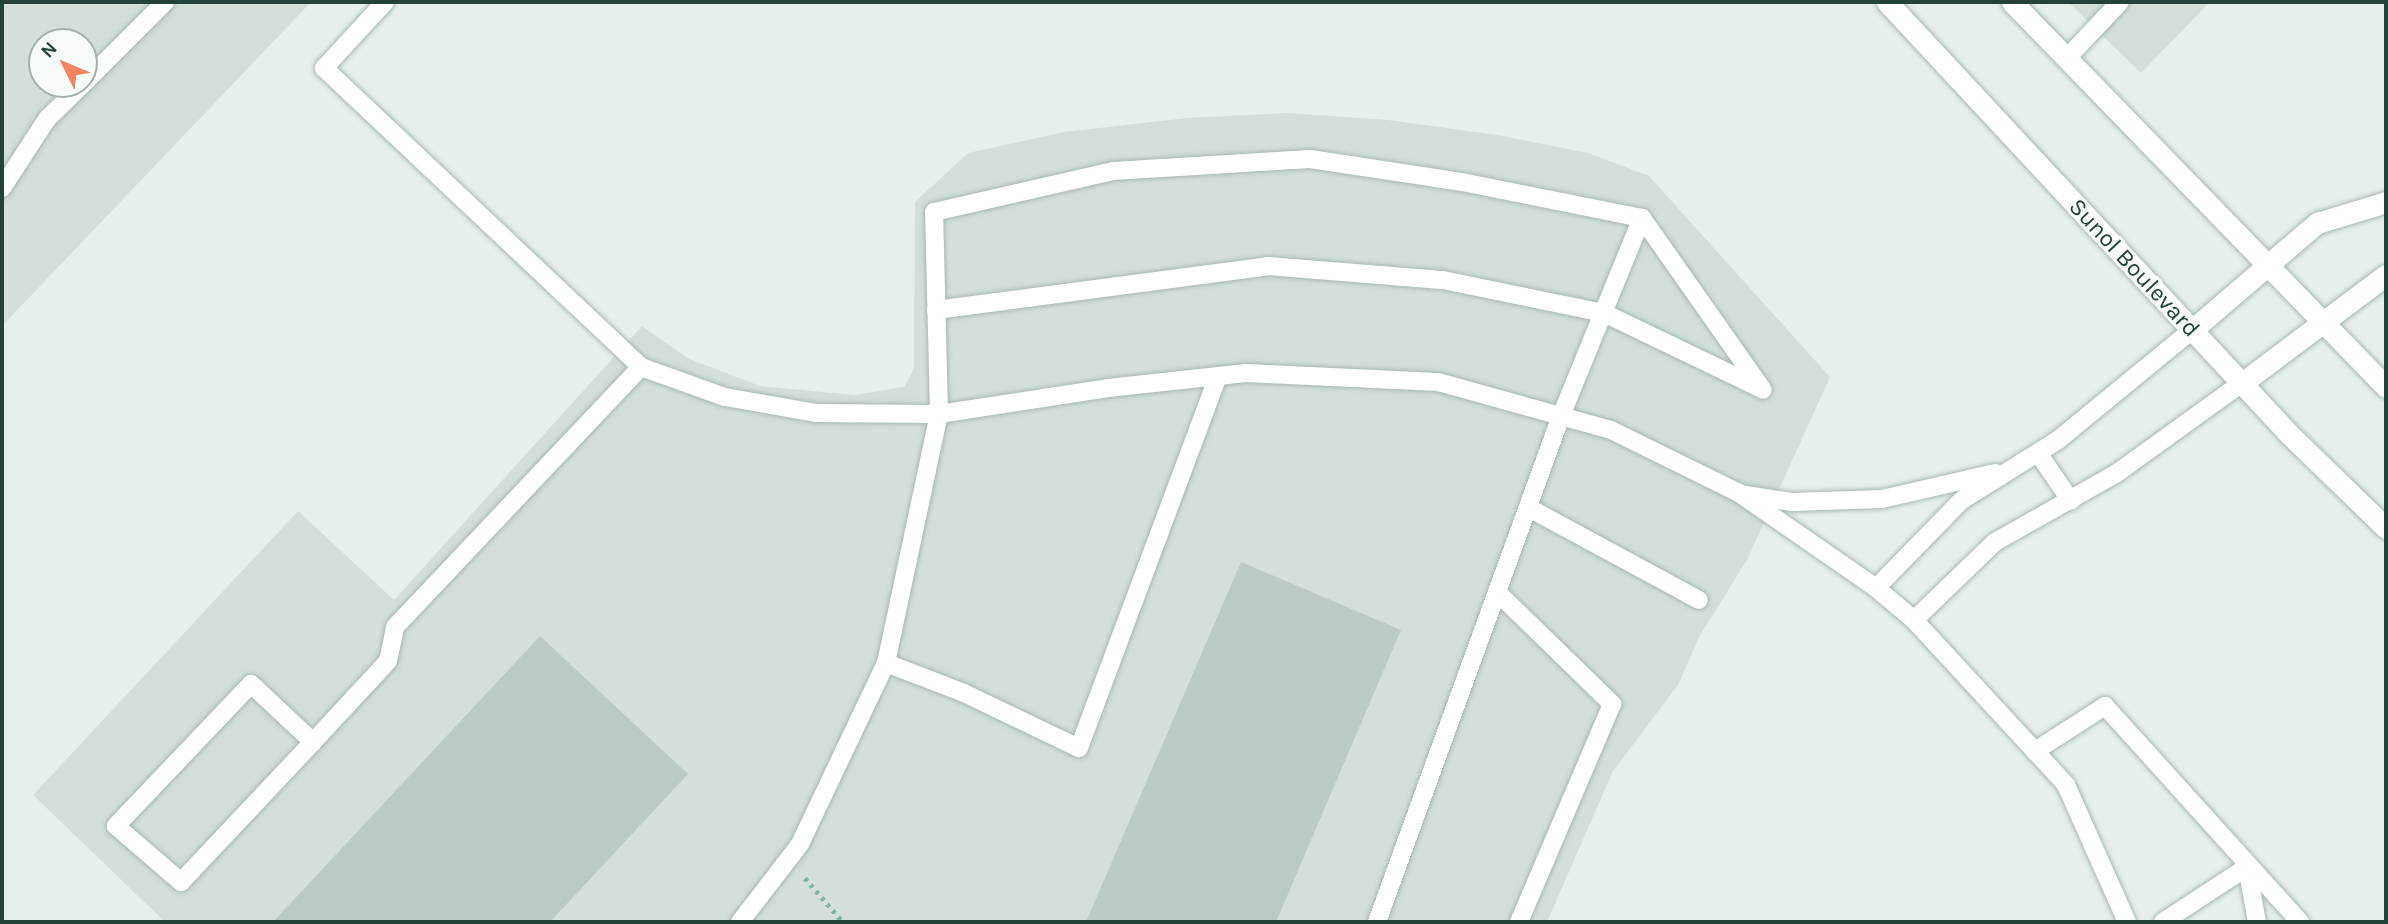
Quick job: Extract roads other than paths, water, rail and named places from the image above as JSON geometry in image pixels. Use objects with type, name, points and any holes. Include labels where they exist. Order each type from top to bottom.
[{"type":"main road","name":"Sunol Boulevard","points":[[1888,2],[2242,383],[2386,528]]},
{"type":"main road","points":[[2012,2],[2386,387]]},
{"type":"main road","points":[[2192,330],[2317,223],[2386,202]]},
{"type":"main road","points":[[2242,383],[2325,324],[2386,275]]},
{"type":"lane","points":[[98,68],[166,2]]},
{"type":"lane","points":[[385,2],[324,68],[641,367],[725,397],[816,413],[939,414],[1108,387],[1246,373],[1438,382],[1611,430],[1739,494],[1876,588],[1914,620],[2066,785],[2127,922]]},
{"type":"lane","points":[[2067,58],[2120,2]]},
{"type":"lane","points":[[2,188],[47,119],[68,98]]},
{"type":"lane","points":[[740,922],[800,844],[886,663],[939,414],[936,310],[934,212],[1113,171],[1310,159],[1642,218],[1763,390],[1604,313],[1443,280],[1268,265],[936,310]]},
{"type":"lane","points":[[1377,922],[1561,416],[1642,218]]},
{"type":"lane","points":[[1876,588],[1962,500],[2038,453],[2108,403],[2192,330]]},
{"type":"lane","points":[[313,742],[251,684],[116,826],[181,882],[313,742],[388,661],[395,627],[641,367]]},
{"type":"lane","points":[[886,663],[964,693],[1079,748],[1218,377]]},
{"type":"lane","points":[[1914,620],[1995,541],[2071,501],[2242,383]]},
{"type":"lane","points":[[2038,453],[2071,501]]},
{"type":"lane","points":[[1739,494],[1792,502],[1882,499],[2007,470]]},
{"type":"lane","points":[[1529,508],[1699,600]]},
{"type":"lane","points":[[1497,592],[1612,704],[1519,922]]},
{"type":"lane","points":[[2035,751],[2105,706],[2247,867],[2300,922]]},
{"type":"lane","points":[[2163,922],[2247,867]]},
{"type":"lane","points":[[2247,867],[2257,922]]}]
